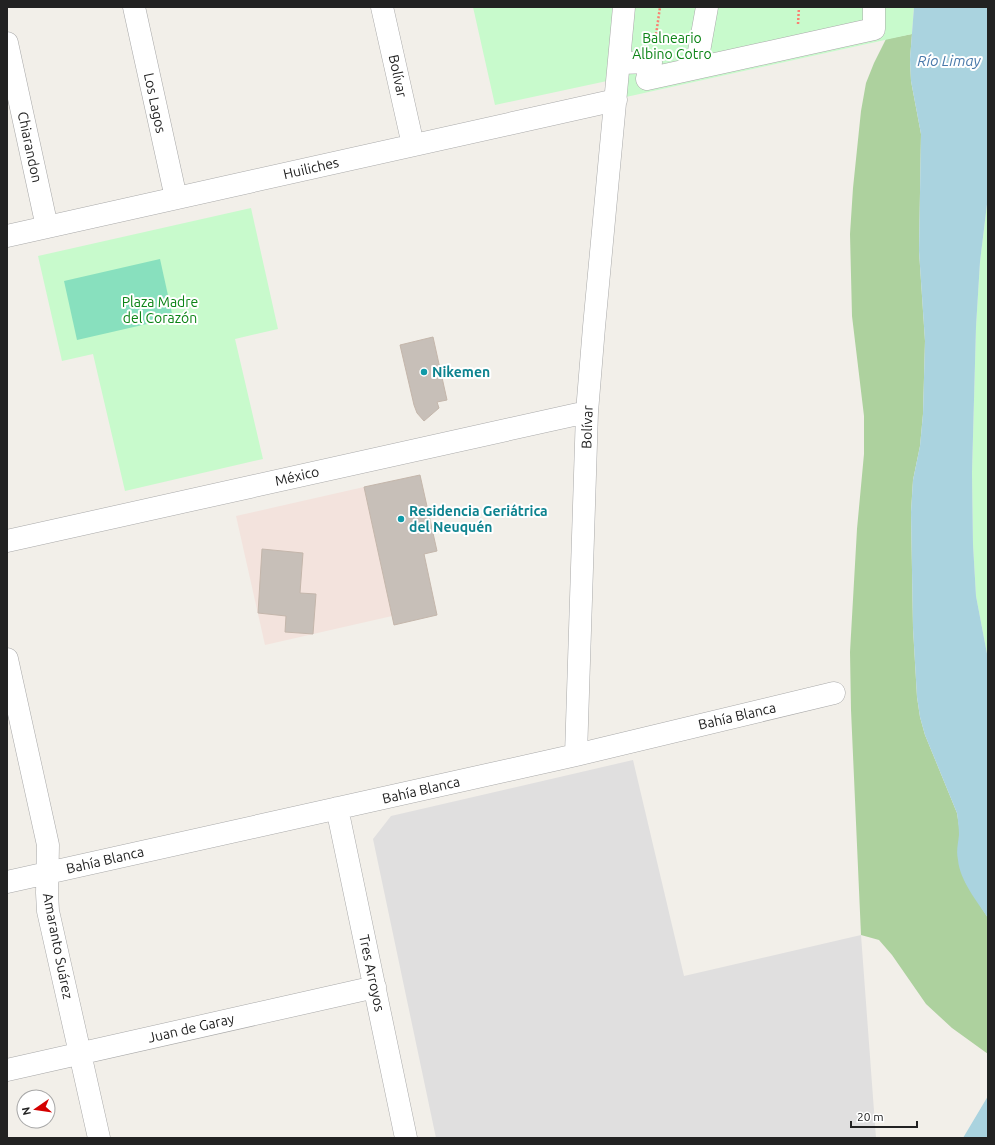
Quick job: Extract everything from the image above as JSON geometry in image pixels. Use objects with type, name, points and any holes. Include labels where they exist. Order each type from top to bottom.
[{"type":"street","name":"Los Lagos","points":[[134,7],[176,198]]},
{"type":"street","name":"Bolívar","points":[[382,7],[413,145]]},
{"type":"street","points":[[616,100],[624,7]]},
{"type":"street","points":[[696,68],[707,7]]},
{"type":"street","points":[[620,63],[651,62],[647,79],[874,30],[874,7]]},
{"type":"street","name":"Chiarandon","points":[[7,43],[47,227]]},
{"type":"street","name":"Huiliches","points":[[7,236],[616,100]]},
{"type":"street","name":"Bolívar","points":[[576,755],[588,412],[594,327],[616,100]]},
{"type":"street","name":"México","points":[[7,541],[588,412]]},
{"type":"street","name":"Amaranto Suárez","points":[[7,659],[47,841],[48,911],[99,1138]]},
{"type":"street","name":"Bahía Blanca","points":[[7,882],[576,755],[834,693]]},
{"type":"street","name":"Tres Arroyos","points":[[337,808],[406,1138]]},
{"type":"street","name":"Juan de Garay","points":[[7,1070],[375,987]]},
{"type":"path","points":[[651,62],[660,7]]},
{"type":"shaded area","points":[[364,487],[392,616],[265,645],[236,516]]},
{"type":"shaded area","points":[[633,760],[684,976],[861,935],[876,1138],[436,1138],[373,839],[391,816]]},
{"type":"green space","name":"Balneario Albino Cotro","points":[[473,7],[614,7],[607,81],[495,105]]},
{"type":"green space","name":"Balneario Albino Cotro","points":[[635,7],[914,7],[912,34],[626,97]]},
{"type":"green space","points":[[912,34],[910,59],[911,81],[921,134],[919,251],[925,341],[923,414],[920,446],[913,480],[911,512],[913,628],[917,697],[925,735],[957,813],[961,871],[966,883],[988,918],[988,1054],[952,1028],[926,1004],[892,955],[879,940],[861,935],[851,710],[850,652],[857,529],[864,454],[864,416],[852,316],[850,234],[861,111],[866,83],[886,39]]},
{"type":"green space","points":[[988,196],[988,659],[976,596],[973,544],[972,473],[976,327],[980,262]]},
{"type":"green space","name":"Plaza Madre del Corazón","points":[[251,208],[278,329],[235,339],[263,459],[125,491],[93,354],[62,361],[38,256]]},
{"type":"green space","points":[[160,259],[173,318],[77,340],[64,281]]},
{"type":"water","name":"Río Limay","points":[[914,7],[988,7],[988,196],[980,262],[976,327],[972,473],[973,544],[976,596],[988,659],[988,918],[965,883],[959,868],[957,848],[959,827],[957,813],[925,735],[917,697],[913,628],[911,512],[913,480],[920,446],[923,414],[925,341],[919,251],[921,134],[911,81],[910,59]]},
{"type":"water","points":[[988,1096],[988,1138],[963,1138]]},
{"type":"building","name":"Nikemen","points":[[433,337],[447,400],[437,402],[439,408],[424,421],[417,413],[414,405],[400,345]]},
{"type":"building","name":"Residencia Geriátrica del Neuquén","points":[[420,475],[437,551],[424,554],[437,615],[394,625],[364,487]]},
{"type":"building","points":[[262,549],[303,553],[300,593],[316,594],[313,634],[285,632],[286,616],[258,613]]},
{"type":"place","name":"Nikemen","points":[[424,372]]},
{"type":"place","name":"Residencia Geriátrica del Neuquén","points":[[401,519]]}]
